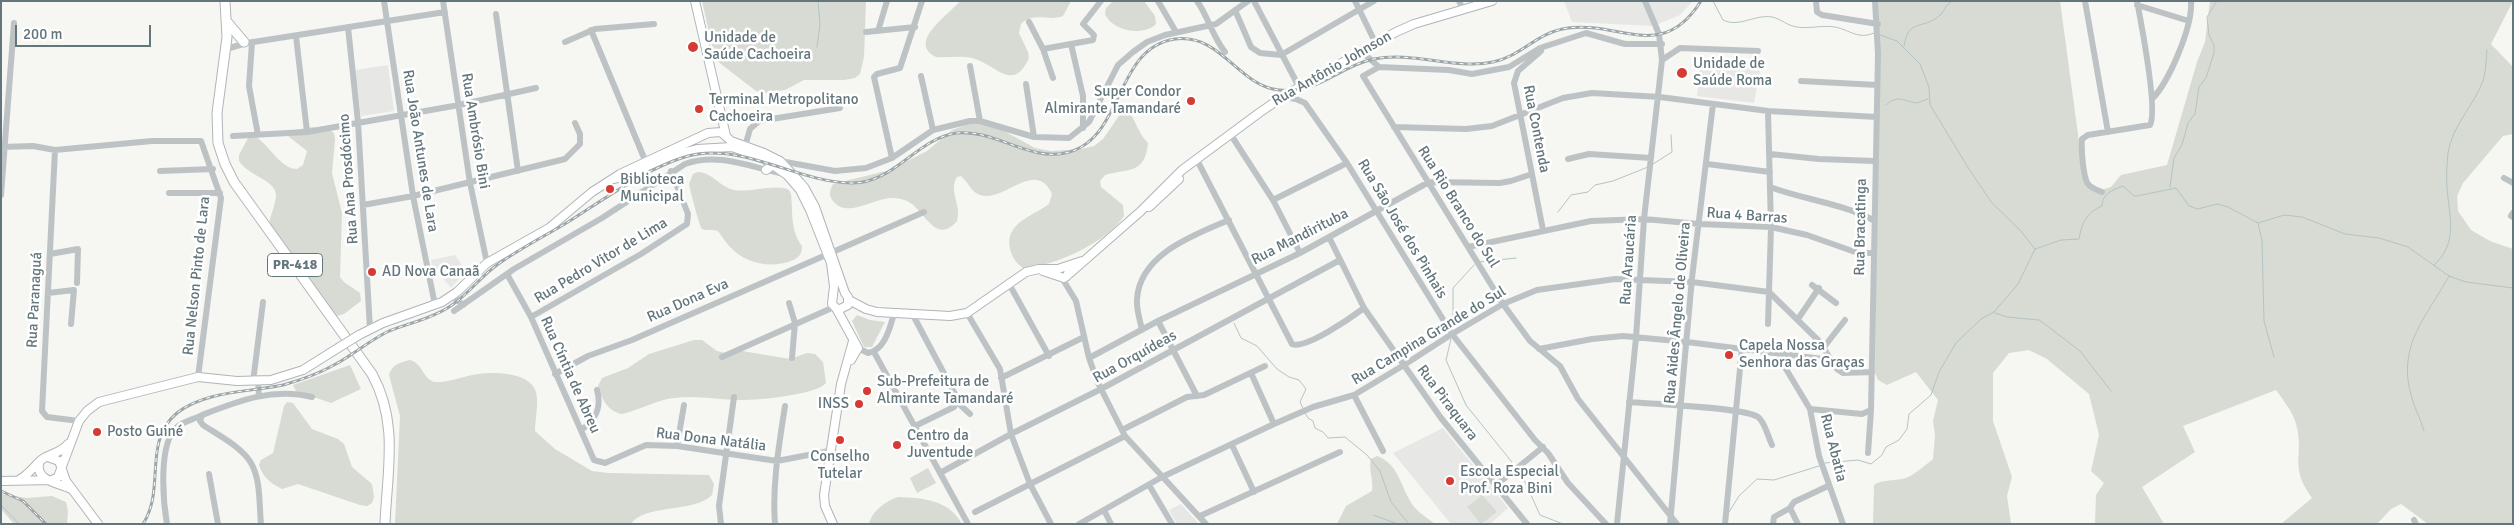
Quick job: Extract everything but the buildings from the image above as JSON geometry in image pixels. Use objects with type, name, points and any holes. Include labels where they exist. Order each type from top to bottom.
[{"type":"highway","name":"PR-418","points":[[225,1],[227,37],[217,113],[218,143],[234,182],[372,374],[387,406],[390,430],[390,464],[385,524]]},
{"type":"highway","points":[[227,22],[248,42]]},
{"type":"main road","points":[[696,1],[723,123],[721,146]]},
{"type":"main road","name":"Rua Antônio Johnson","points":[[843,304],[877,312],[950,316],[967,313],[1008,282],[1026,272],[1039,269],[1064,273],[1086,259],[1141,211],[1152,205],[1197,160],[1282,97],[1414,24],[1492,1]]},
{"type":"main road","points":[[1,481],[55,479],[61,472],[79,421],[87,410],[113,396],[198,377],[256,381],[287,376],[303,370],[370,328],[435,305],[452,296],[487,263],[549,228],[592,192],[613,179],[622,177],[695,137],[708,132],[723,134],[786,172]]},
{"type":"main road","points":[[695,137],[693,143],[697,149]]},
{"type":"main road","points":[[647,164],[697,149],[721,146],[745,148],[780,161],[786,172],[809,196],[830,251],[843,304],[844,322],[855,344],[845,371],[829,451],[824,495],[825,506],[833,524]]},
{"type":"main road","points":[[769,171],[771,163]]},
{"type":"main road","points":[[830,251],[834,275],[834,294],[832,299],[843,304]]},
{"type":"main road","points":[[834,294],[840,292],[843,304]]},
{"type":"main road","name":"Rua Antônio Johnson","points":[[843,304],[864,312],[893,317],[916,315]]},
{"type":"main road","points":[[18,480],[48,457],[62,450],[71,440]]},
{"type":"main road","points":[[48,457],[59,461],[61,472],[98,524]]},
{"type":"main road","points":[[39,464],[40,474],[48,480],[72,489]]},
{"type":"street","name":"Rua João Antunes de Lara","points":[[384,1],[413,196],[435,305]]},
{"type":"street","name":"Rua Ambrósio Bini","points":[[443,1],[470,183],[487,263]]},
{"type":"street","points":[[878,31],[887,1]]},
{"type":"street","points":[[892,158],[874,77],[877,74],[900,68],[922,1]]},
{"type":"street","points":[[1043,48],[1093,40],[1094,35],[1083,24],[1102,1]]},
{"type":"street","points":[[1158,1],[1176,32]]},
{"type":"street","points":[[1197,1],[1206,14],[1215,40],[1225,52]]},
{"type":"street","points":[[780,161],[835,171],[852,171],[892,158],[933,130],[980,121],[1034,138],[1069,138],[1083,128],[1092,117],[1118,65],[1147,42],[1176,32],[1210,26],[1248,1]]},
{"type":"street","points":[[1254,1],[1299,88]]},
{"type":"street","points":[[1354,1],[1376,44]]},
{"type":"street","points":[[1235,10],[1255,51],[1281,55],[1374,1]]},
{"type":"street","points":[[1458,1],[1463,9]]},
{"type":"street","name":"Rua Araucária","points":[[1617,524],[1636,338],[1644,219],[1660,97],[1662,60],[1662,44],[1645,1]]},
{"type":"street","points":[[1816,1],[1817,12],[1822,15],[1878,24]]},
{"type":"street","name":"Rua Bracatinga","points":[[1868,453],[1871,410],[1877,117],[1878,24],[1875,1]]},
{"type":"street","points":[[2085,1],[2108,132]]},
{"type":"street","points":[[2152,99],[2159,92],[2182,43],[2189,21],[2191,1]]},
{"type":"street","points":[[2102,192],[2090,186],[2086,180],[2081,145],[2082,139],[2088,135],[2150,125],[2153,119],[2152,99],[2137,3],[2189,21]]},
{"type":"street","points":[[226,49],[248,42],[445,12]]},
{"type":"street","points":[[496,14],[518,171]]},
{"type":"street","points":[[1029,22],[1043,48],[1053,78]]},
{"type":"street","points":[[1,195],[3,146],[14,23]]},
{"type":"street","points":[[565,42],[591,30],[654,24]]},
{"type":"street","name":"Rua Ana Prosdócimo","points":[[348,27],[358,122],[370,328]]},
{"type":"street","points":[[866,32],[915,27]]},
{"type":"street","points":[[591,30],[647,164]]},
{"type":"street","points":[[1362,52],[1379,68],[1449,70],[1479,74],[1509,67],[1548,46],[1586,33],[1630,45],[1662,44]]},
{"type":"street","points":[[296,36],[307,132]]},
{"type":"street","points":[[227,37],[248,42]]},
{"type":"street","points":[[248,42],[249,86],[258,135]]},
{"type":"street","points":[[1071,44],[1083,96],[1083,128]]},
{"type":"street","name":"Rua Contenda","points":[[1544,230],[1519,116],[1515,76],[1548,46]]},
{"type":"street","points":[[1662,60],[1680,48],[1758,51]]},
{"type":"street","points":[[970,66],[980,121]]},
{"type":"street","name":"Rua Rio Branco do Sul","points":[[1379,68],[1364,76],[1504,304],[1539,350],[1560,366],[1578,399],[1677,524]]},
{"type":"street","points":[[921,76],[933,130]]},
{"type":"street","points":[[1801,81],[1877,85]]},
{"type":"street","points":[[1026,84],[1034,138]]},
{"type":"street","points":[[233,136],[307,132],[459,105],[536,88]]},
{"type":"street","points":[[1394,127],[1466,129],[1492,126],[1578,94],[1660,97],[1768,110],[1877,117]]},
{"type":"street","name":"Rua São José dos Pinhais","points":[[1282,97],[1296,98],[1305,103],[1347,163],[1375,212],[1452,334],[1543,447],[1562,476],[1606,524]]},
{"type":"street","name":"Rua Aides Ângelo de Oliveira","points":[[1670,524],[1692,282],[1713,104]]},
{"type":"street","points":[[745,148],[750,129],[759,121],[840,108]]},
{"type":"street","points":[[1768,110],[1770,154],[1768,324]]},
{"type":"street","points":[[363,205],[470,183],[565,158],[580,144],[580,134],[575,122]]},
{"type":"street","points":[[1231,135],[1273,200],[1300,252]]},
{"type":"street","name":"Rua Nelson Pinto de Lara","points":[[55,150],[152,141],[201,140],[213,169],[221,198],[198,377]]},
{"type":"street","points":[[3,146],[33,146],[55,150]]},
{"type":"street","name":"Rua Paranaguá","points":[[55,150],[42,411],[47,417],[79,421]]},
{"type":"street","points":[[1568,159],[1588,154],[1651,158]]},
{"type":"street","points":[[1770,154],[1819,160],[1875,160]]},
{"type":"street","points":[[454,312],[507,274],[608,214],[671,171],[696,160],[720,159],[769,171],[786,172],[798,164]]},
{"type":"street","points":[[1197,160],[1292,344],[1296,346],[1344,323],[1364,308]]},
{"type":"street","points":[[1273,200],[1347,163]]},
{"type":"street","points":[[1707,164],[1770,172]]},
{"type":"street","points":[[160,172],[213,169]]},
{"type":"street","name":"Rua Pedro Vitor de Lima","points":[[531,318],[641,254],[687,224],[688,214],[671,171]]},
{"type":"street","name":"Rua Mandirituba","points":[[1089,358],[1158,321],[1329,237],[1429,182],[1500,183],[1511,182],[1532,174]]},
{"type":"street","points":[[2504,178],[2513,183]]},
{"type":"street","points":[[1770,187],[1800,198],[1842,205],[1874,220]]},
{"type":"street","points":[[169,193],[220,192]]},
{"type":"street","name":"Rua Dona Eva","points":[[555,374],[588,356],[632,340],[830,251],[924,212]]},
{"type":"street","points":[[2513,212],[2511,216],[2513,217]]},
{"type":"street","name":"Rua 4 Barras","points":[[1468,247],[1591,221],[1644,219],[1699,224],[1770,227],[1808,235],[1858,253],[1873,253]]},
{"type":"street","points":[[1142,330],[1136,299],[1140,286],[1160,256],[1183,240],[1229,220]]},
{"type":"street","name":"Rua Piraquara","points":[[1329,237],[1364,308],[1441,418],[1526,524]]},
{"type":"street","points":[[50,254],[78,249],[76,283]]},
{"type":"street","name":"Rua Orquídeas","points":[[940,473],[1011,434],[1101,389],[1340,260]]},
{"type":"street","points":[[1064,273],[1078,306],[1089,358],[1101,389],[1123,433],[1206,524]]},
{"type":"street","name":"Rua Cíntia de Abreu","points":[[507,274],[531,318],[594,460]]},
{"type":"street","name":"Rua Campina Grande do Sul","points":[[1078,524],[1162,477],[1274,424],[1304,410],[1354,395],[1504,304],[1537,290],[1599,280],[1640,280],[1692,282],[1769,292]]},
{"type":"street","points":[[1008,282],[1049,356]]},
{"type":"street","points":[[1812,284],[1836,303]]},
{"type":"street","points":[[1798,319],[1819,288]]},
{"type":"street","points":[[48,294],[74,290],[71,324]]},
{"type":"street","points":[[1769,292],[1824,347],[1830,360],[1843,373],[1872,372]]},
{"type":"street","points":[[452,296],[463,305]]},
{"type":"street","points":[[260,396],[256,381],[263,302]]},
{"type":"street","points":[[789,303],[795,323],[792,358]]},
{"type":"street","points":[[722,357],[795,323],[843,304]]},
{"type":"street","points":[[967,313],[1000,369],[1011,434],[1030,484],[1051,524]]},
{"type":"street","points":[[916,315],[956,396],[957,402],[970,414]]},
{"type":"street","points":[[855,344],[866,353],[874,352],[881,345],[893,317]]},
{"type":"street","points":[[1824,347],[1845,320]]},
{"type":"street","points":[[1158,321],[1197,396]]},
{"type":"street","points":[[1539,350],[1609,336],[1687,342],[1830,360]]},
{"type":"street","points":[[1002,378],[1084,337]]},
{"type":"street","points":[[1725,524],[1742,348]]},
{"type":"street","points":[[874,352],[968,524]]},
{"type":"street","name":"Rua Abatia","points":[[1780,354],[1786,369],[1810,409],[1819,456],[1843,524]]},
{"type":"street","points":[[975,512],[1030,484],[1188,396],[1204,395],[1265,366]]},
{"type":"street","points":[[1251,373],[1274,424]]},
{"type":"street","points":[[580,430],[592,421],[599,410],[600,400],[597,390]]},
{"type":"street","points":[[167,524],[164,508],[165,458],[169,439],[177,427],[243,399],[290,393],[312,397]]},
{"type":"street","points":[[1354,395],[1383,452]]},
{"type":"street","points":[[721,524],[720,506],[734,397]]},
{"type":"street","points":[[915,426],[954,407],[957,402]]},
{"type":"street","points":[[1630,402],[1736,411],[1760,419],[1772,445]]},
{"type":"street","points":[[677,446],[684,405]]},
{"type":"street","points":[[775,524],[774,508],[777,461],[785,406]]},
{"type":"street","points":[[1810,409],[1862,414],[1871,410]]},
{"type":"street","points":[[202,415],[200,420],[203,425],[245,454],[252,463],[256,476],[261,524]]},
{"type":"street","name":"Rua Dona Natália","points":[[594,460],[605,463],[646,445],[677,446],[777,461],[829,451]]},
{"type":"street","points":[[1232,445],[1254,492]]},
{"type":"street","points":[[1495,486],[1543,447]]},
{"type":"street","points":[[1200,516],[1340,452]]},
{"type":"street","points":[[209,474],[218,524]]},
{"type":"street","points":[[1149,485],[1172,524]]},
{"type":"street","points":[[1773,524],[1777,514],[1790,508],[1794,502],[1828,486]]},
{"type":"street","points":[[1790,508],[1798,524]]},
{"type":"street","points":[[1104,510],[1111,524]]},
{"type":"shaded area","points":[[702,1],[866,1],[864,57],[860,74],[855,78],[844,80],[804,80],[785,90],[764,93],[756,91],[717,61]]},
{"type":"shaded area","points":[[960,1],[1071,1],[1063,16],[1057,18],[1036,17],[1026,20],[1021,24],[1019,33],[1029,58],[1017,74],[1010,75],[997,71],[975,59],[936,57],[928,51],[926,44],[933,28]]},
{"type":"shaded area","points":[[1113,1],[1144,1],[1155,16],[1156,24],[1150,28],[1136,31],[1114,25],[1105,14],[1106,8]]},
{"type":"shaded area","points":[[1564,1],[1693,1],[1680,15],[1653,26],[1572,22]]},
{"type":"shaded area","points":[[1878,1],[2060,1],[2082,164],[2086,181],[2101,190],[2111,187],[2121,175],[2167,165],[2197,62],[2205,42],[2210,1],[2513,1],[2491,44],[2513,67],[2513,134],[2503,136],[2463,183],[2457,196],[2458,211],[2471,230],[2490,241],[2513,249],[2513,524],[2428,524],[2401,504],[2391,509],[2377,524],[2281,524],[2312,498],[2305,487],[2299,468],[2299,444],[2295,420],[2288,406],[2276,390],[2183,426],[2195,452],[2142,487],[2164,524],[2095,524],[2096,495],[2104,483],[2091,471],[2099,435],[2089,394],[2047,359],[2029,350],[2009,353],[1993,373],[1993,421],[2012,477],[2007,496],[2011,524],[1873,524],[1874,485],[1906,478],[1933,459],[1935,435],[1933,421],[1938,400],[1916,372],[1887,385],[1878,380],[1875,373]]},
{"type":"shaded area","points":[[1700,62],[1747,64],[1760,71],[1754,103],[1697,96]]},
{"type":"shaded area","points":[[388,65],[394,111],[361,116],[355,70]]},
{"type":"shaded area","points":[[1123,110],[1128,110],[1148,143],[1143,161],[1139,165],[1128,170],[1105,175],[1100,181],[1101,187],[1123,205],[1124,216],[1116,226],[1093,244],[1064,258],[1036,267],[1023,268],[1018,264],[1012,255],[1009,240],[1015,226],[1049,204],[1052,194],[1045,184],[1037,180],[1019,184],[990,196],[977,194],[961,176],[957,177],[954,193],[958,209],[957,221],[949,228],[942,230],[936,228],[913,205],[904,200],[887,198],[858,207],[844,208],[838,206],[830,197],[830,190],[833,184],[890,170],[927,151],[952,130],[972,123],[981,123],[1004,131],[1035,148],[1051,151],[1082,149],[1094,146],[1103,139]]},
{"type":"shaded area","points":[[312,127],[328,129],[334,133],[332,173],[342,213],[340,277],[360,293],[361,301],[344,314],[333,317],[269,225],[276,198],[274,189],[239,161],[239,155],[248,138],[256,137],[286,165],[297,169],[303,165],[307,151],[288,136],[289,131]]},
{"type":"shaded area","points":[[698,172],[708,175],[734,190],[777,187],[789,190],[794,228],[802,246],[798,257],[780,264],[757,263],[736,252],[728,245],[718,231],[702,229],[689,184],[693,174]]},
{"type":"shaded area","points":[[455,255],[466,271],[451,288],[432,265],[431,260]]},
{"type":"shaded area","points":[[857,315],[870,320],[885,322],[872,347],[864,347],[852,321]]},
{"type":"shaded area","points":[[694,340],[702,340],[717,351],[725,353],[742,351],[790,359],[807,353],[815,354],[823,362],[826,383],[810,391],[769,398],[728,400],[682,397],[661,401],[622,414],[609,408],[601,396],[598,386],[602,378],[628,368],[649,354]]},
{"type":"shaded area","points":[[410,360],[418,364],[428,378],[435,382],[489,373],[518,376],[532,385],[536,392],[535,431],[555,449],[592,471],[709,475],[714,484],[712,495],[704,501],[694,504],[646,514],[637,518],[631,524],[395,524],[400,416],[389,375],[394,366]]},
{"type":"shaded area","points":[[350,365],[361,389],[331,403],[296,391],[293,385]]},
{"type":"shaded area","points":[[287,402],[293,403],[312,429],[338,439],[344,444],[352,467],[372,484],[374,497],[372,503],[367,506],[360,505],[298,484],[282,489],[265,476],[259,465],[261,460],[273,453],[284,406]]},
{"type":"shaded area","name":"Escola Especial Prof. Roza Bini","points":[[1443,428],[1508,508],[1490,524],[1451,524],[1393,453]]},
{"type":"shaded area","points":[[1377,456],[1391,465],[1416,509],[1435,524],[1337,524],[1346,506],[1372,491],[1370,463],[1371,459]]},
{"type":"shaded area","points":[[928,468],[936,483],[917,493],[910,478]]},
{"type":"shaded area","points":[[1,494],[27,498],[52,496],[66,502],[68,511],[67,524],[14,524],[1,509]]},
{"type":"shaded area","points":[[1482,495],[1497,512],[1481,524],[1467,507]]},
{"type":"shaded area","points":[[898,497],[917,498],[943,505],[957,516],[962,524],[869,524],[873,515],[880,507]]},
{"type":"shaded area","points":[[1181,504],[1199,524],[1177,524],[1169,510]]},
{"type":"waterway","points":[[817,47],[820,24],[818,1]]},
{"type":"waterway","points":[[1713,1],[1723,20],[1729,22],[1741,22],[1759,17],[1772,17],[1797,27],[1825,26],[1840,28],[1859,35],[1874,33]]},
{"type":"waterway","points":[[1904,46],[1909,31],[1933,20],[1952,1]]},
{"type":"waterway","points":[[2170,187],[2174,158],[2182,145],[2188,123],[2195,114],[2199,87],[2206,78],[2214,53],[2214,45],[2209,35],[2207,17],[2217,1]]},
{"type":"waterway","points":[[1880,35],[1897,41],[1920,64],[1929,87],[1930,105],[1969,169],[1992,203],[2020,230],[2035,249]]},
{"type":"waterway","points":[[2434,265],[2442,256],[2450,238],[2451,229],[2447,187],[2450,143],[2483,81],[2487,50]]},
{"type":"waterway","points":[[1886,105],[1897,99],[1917,103],[1928,99]]},
{"type":"waterway","points":[[1653,164],[1672,152],[1671,135]]},
{"type":"waterway","points":[[1558,212],[1571,195],[1588,192],[1595,185],[1613,181],[1648,167]]},
{"type":"waterway","points":[[1825,463],[1858,460],[1871,464],[1882,455],[1886,447],[1899,440],[1907,429],[1909,414],[1931,395],[1939,372],[1956,343],[1981,319],[1994,312],[2018,284],[2035,249],[2061,240],[2079,239],[2083,223],[2088,215],[2102,206],[2102,202],[2108,193],[2123,186],[2134,196],[2176,188],[2189,206],[2198,209],[2217,204],[2228,207],[2258,223],[2284,215],[2302,217],[2345,234],[2379,238],[2408,247],[2449,276],[2466,282],[2513,288]]},
{"type":"waterway","points":[[2258,223],[2262,240],[2264,321],[2274,357]]},
{"type":"waterway","points":[[1479,262],[1516,258]]},
{"type":"waterway","points":[[1453,326],[1453,288],[1474,265]]},
{"type":"waterway","points":[[2424,431],[2411,395],[2408,361],[2416,332],[2449,276]]},
{"type":"waterway","points":[[1995,313],[2007,317],[2039,320],[2080,351],[2111,391]]},
{"type":"waterway","points":[[1234,323],[1241,338],[1257,346],[1277,369],[1289,377],[1299,380],[1306,389],[1300,402],[1303,408]]},
{"type":"waterway","points":[[1451,339],[1446,360],[1466,405],[1515,466]]},
{"type":"waterway","points":[[1305,413],[1313,421],[1315,428],[1323,432],[1328,438],[1345,437],[1367,455],[1380,471],[1391,502],[1409,524]]},
{"type":"waterway","points":[[1729,512],[1739,496],[1757,479],[1774,480],[1819,466]]},
{"type":"waterway","points":[[1520,471],[1540,515],[1563,524]]},
{"type":"waterway","points":[[1,505],[19,524]]},
{"type":"waterway","points":[[1373,515],[1398,524]]},
{"type":"railway","points":[[143,524],[150,510],[153,496],[160,438],[166,425],[177,413],[200,400],[214,396],[283,385],[309,376],[341,361],[389,331],[442,311],[456,303],[491,270],[514,254],[631,182],[682,158],[698,154],[737,155],[813,177],[851,183],[866,181],[880,176],[930,143],[957,133],[971,133],[984,136],[1038,153],[1065,153],[1084,145],[1099,131],[1140,59],[1155,46],[1175,39],[1191,39],[1205,44],[1217,51],[1252,80],[1265,86],[1279,90],[1293,90],[1317,84],[1350,67],[1374,59],[1404,57],[1463,64],[1493,62],[1513,55],[1547,34],[1568,28],[1587,27],[1639,35],[1655,35],[1671,30],[1686,20],[1701,1]]},
{"type":"railway","points":[[1,491],[23,501],[46,524]]},
{"type":"place","name":"Unidade de Saúde Cachoeira","points":[[693,47]]},
{"type":"place","name":"Unidade de Saúde Roma","points":[[1682,73]]},
{"type":"place","name":"Super Condor Almirante Tamandaré","points":[[1191,101]]},
{"type":"place","name":"Terminal Metropolitano Cachoeira","points":[[699,109]]},
{"type":"place","name":"Biblioteca Municipal","points":[[610,189]]},
{"type":"place","name":"AD Nova Canaã","points":[[372,272]]},
{"type":"place","name":"Capela Nossa Senhora das Graças","points":[[1729,355]]},
{"type":"place","name":"Sub-Prefeitura de Almirante Tamandaré","points":[[867,391]]},
{"type":"place","name":"INSS","points":[[859,404]]},
{"type":"place","name":"Posto Guiné","points":[[97,432]]},
{"type":"place","name":"Conselho Tutelar","points":[[840,440]]},
{"type":"place","name":"Centro da Juventude","points":[[897,445]]},
{"type":"place","name":"Escola Especial Prof. Roza Bini","points":[[1450,481]]}]
